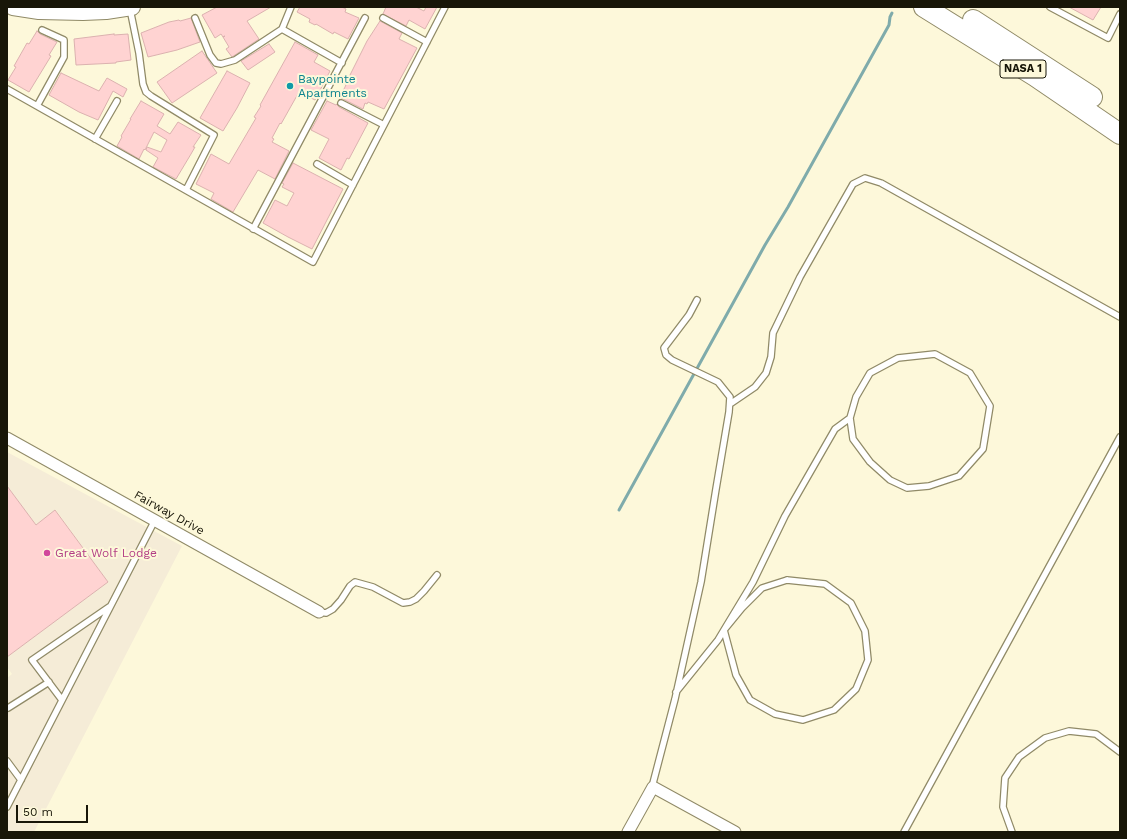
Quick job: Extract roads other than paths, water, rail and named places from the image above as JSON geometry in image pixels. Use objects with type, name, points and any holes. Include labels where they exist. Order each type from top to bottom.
[{"type":"highway","name":"NASA 1","points":[[924,7],[1023,68],[1120,134]]},
{"type":"highway","name":"NASA 1","points":[[951,7],[1042,64],[1120,117]]},
{"type":"street","points":[[12,7],[39,11],[83,12],[130,7]]},
{"type":"street","name":"Fairway Drive","points":[[7,438],[319,612]]},
{"type":"street","points":[[628,832],[653,788],[735,832]]},
{"type":"lane","points":[[130,7],[139,53],[143,84],[146,92],[214,135],[186,190]]},
{"type":"lane","points":[[195,18],[210,55],[216,63],[221,64],[235,60],[282,29],[291,7]]},
{"type":"lane","points":[[7,89],[313,262],[445,7]]},
{"type":"lane","points":[[1050,7],[1108,38],[1120,14]]},
{"type":"lane","points":[[253,228],[365,18]]},
{"type":"lane","points":[[383,18],[427,42]]},
{"type":"lane","points":[[282,29],[342,63]]},
{"type":"lane","points":[[37,106],[64,58],[64,40],[42,30]]},
{"type":"lane","points":[[95,139],[116,101]]},
{"type":"lane","points":[[341,103],[384,125]]},
{"type":"lane","points":[[316,164],[353,185]]},
{"type":"lane","points":[[730,404],[755,388],[766,373],[771,357],[773,333],[800,277],[852,184],[865,178],[881,183],[1120,317]]},
{"type":"lane","points":[[653,788],[701,582],[730,404],[730,397],[718,382],[672,360],[666,355],[664,348],[689,315],[698,300]]},
{"type":"lane","points":[[676,692],[718,640],[753,582],[785,516],[836,429],[850,418],[856,397],[870,373],[898,358],[935,354],[970,374],[990,406],[984,449],[958,476],[929,486],[908,488],[890,480],[870,462],[853,439],[850,418]]},
{"type":"lane","points":[[904,832],[1120,437]]},
{"type":"lane","points":[[7,807],[155,520]]},
{"type":"lane","points":[[319,612],[326,613],[333,610],[350,586],[355,582],[373,587],[403,603],[416,599],[437,575]]},
{"type":"lane","points":[[787,580],[825,584],[851,603],[866,631],[868,660],[856,689],[834,710],[802,720],[775,714],[750,700],[736,675],[724,630],[742,608],[762,588],[787,580]]},
{"type":"lane","points":[[62,700],[32,660],[111,606]]},
{"type":"lane","points":[[8,708],[48,682]]},
{"type":"lane","points":[[1012,832],[1003,807],[1005,778],[1019,757],[1045,738],[1069,731],[1096,734],[1120,752]]},
{"type":"lane","points":[[7,761],[21,780]]},
{"type":"waterway","points":[[619,510],[765,245],[788,207],[889,25],[892,13]]},
{"type":"place","name":"Baypointe Apartments","points":[[290,86]]},
{"type":"place","name":"Great Wolf Lodge","points":[[47,553]]}]
